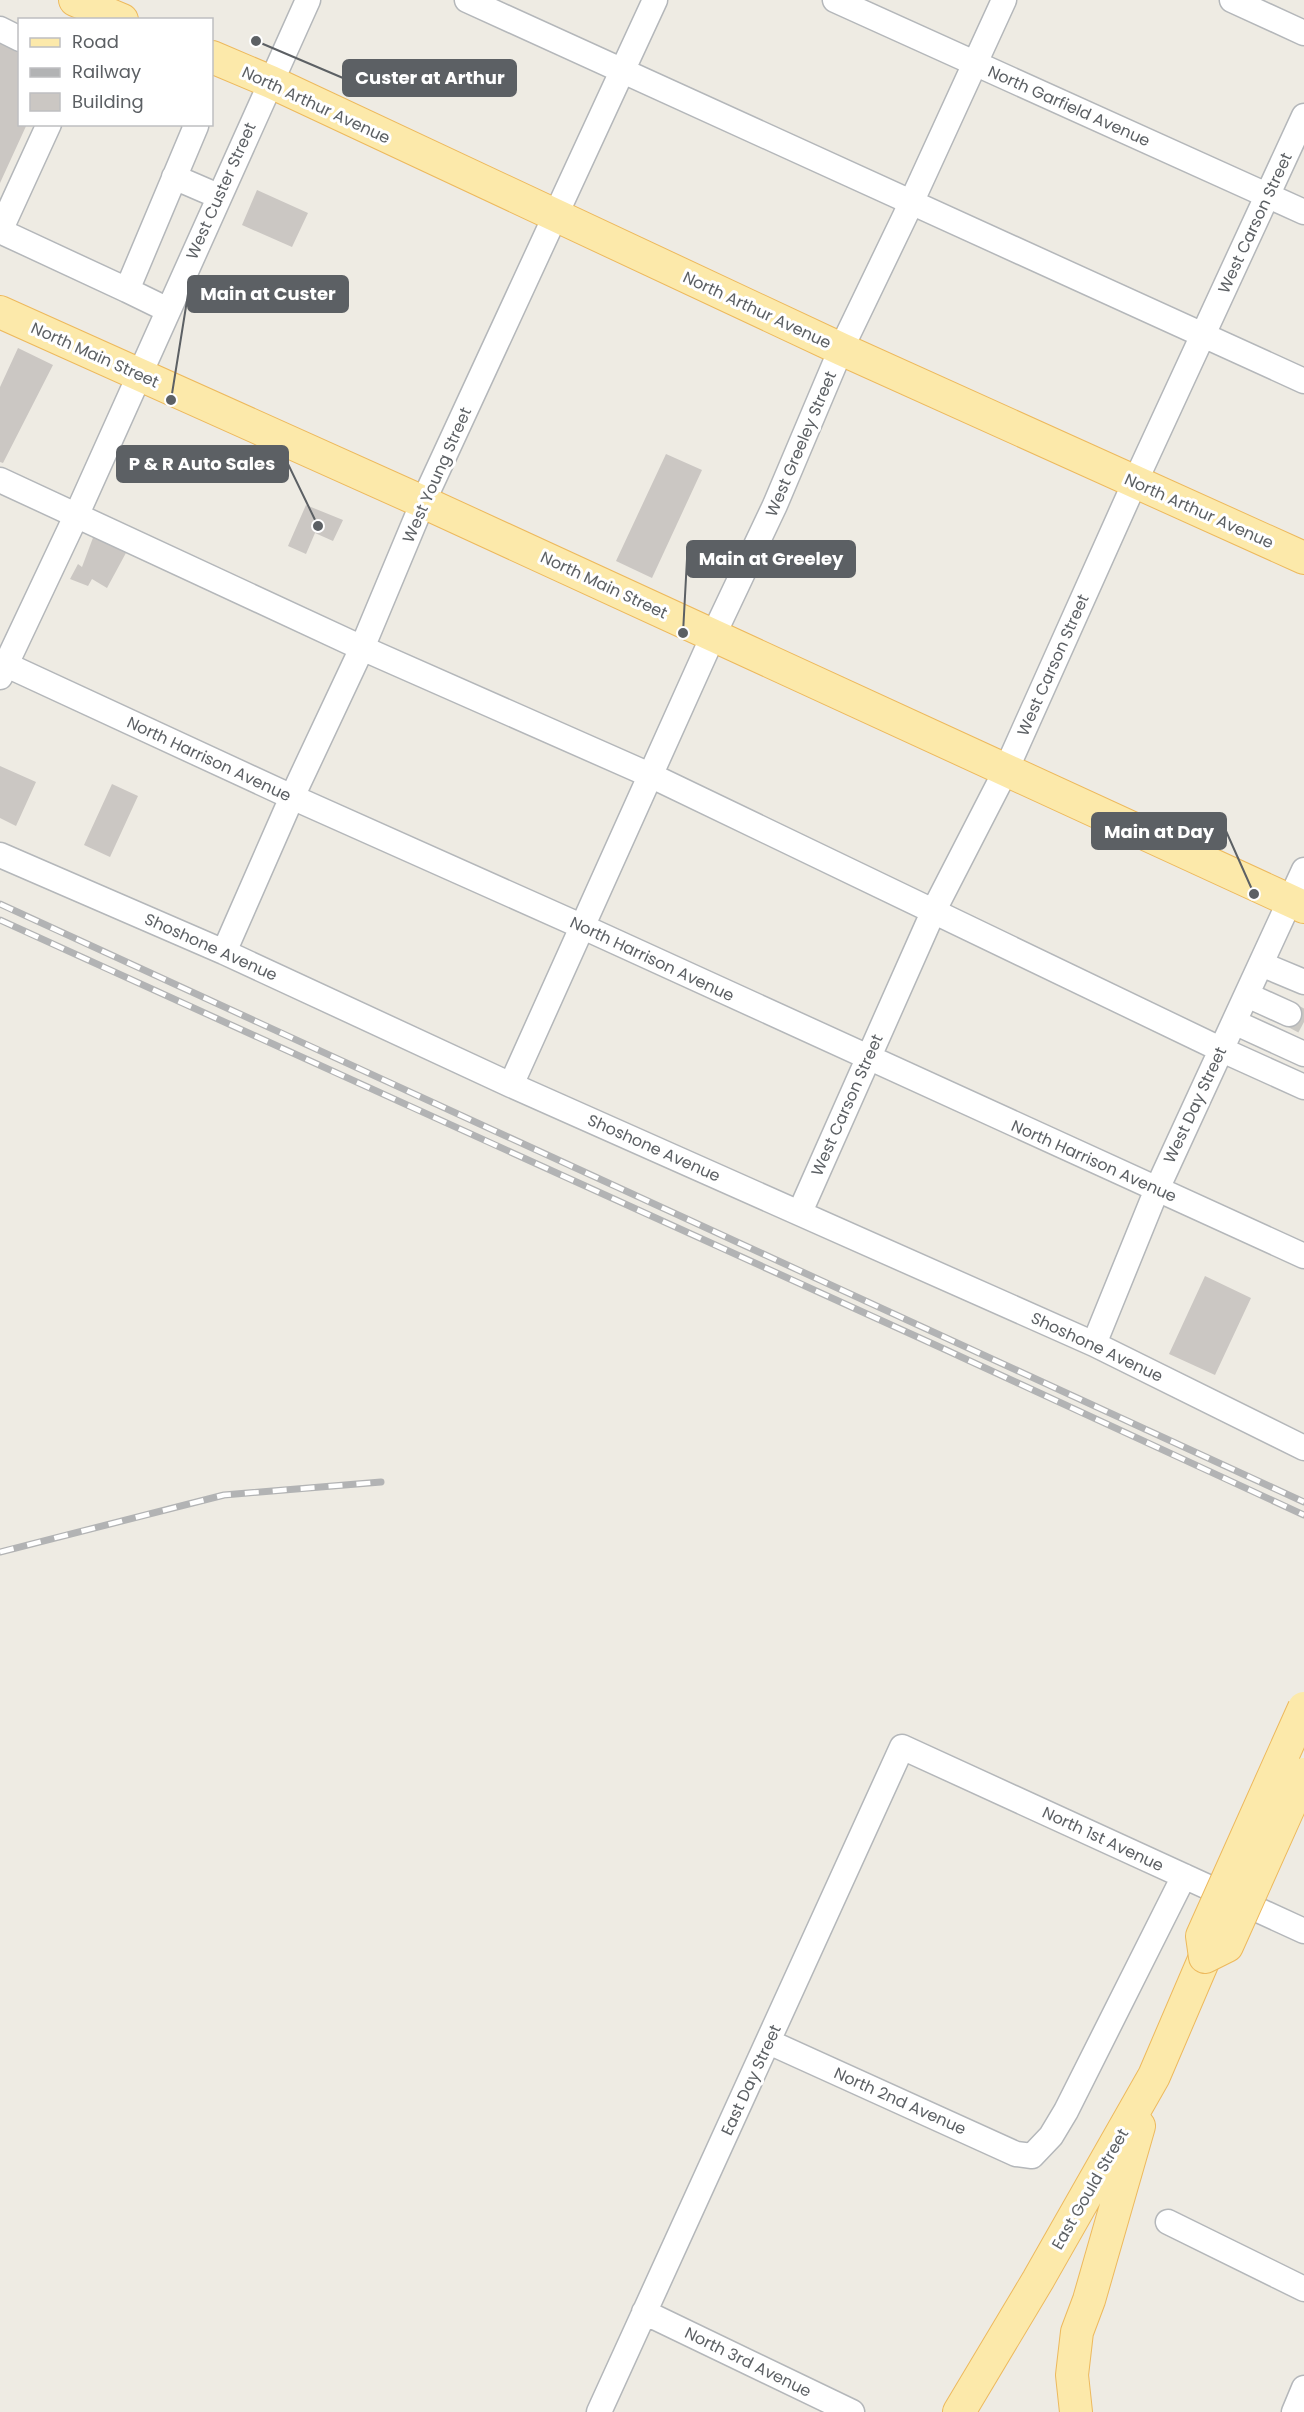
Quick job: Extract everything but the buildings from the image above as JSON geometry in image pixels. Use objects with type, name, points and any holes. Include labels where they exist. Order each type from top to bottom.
[{"type":"main road","name":"North Arthur Avenue","points":[[213,57],[271,82],[841,349],[1304,558]]},
{"type":"main road","name":"North Main Street","points":[[0,312],[423,502],[1297,904]]},
{"type":"main road","name":"East Gould Street","points":[[959,2412],[1038,2280],[1154,2076],[1205,1957],[1202,1936],[1304,1708]]},
{"type":"main road","points":[[1205,1957],[1227,1946],[1304,1774]]},
{"type":"main road","points":[[1076,2412],[1072,2375],[1077,2332],[1089,2300],[1154,2076]]},
{"type":"street","name":"West Custer Street","points":[[2,668],[77,514],[308,0]]},
{"type":"street","points":[[467,0],[1304,381]]},
{"type":"street","name":"West Young Street","points":[[224,952],[362,648],[423,502],[655,0]]},
{"type":"street","name":"North Garfield Avenue","points":[[835,0],[1304,212]]},
{"type":"street","name":"West Greeley Street","points":[[511,1085],[580,926],[652,776],[713,636],[775,506],[841,349],[1004,0]]},
{"type":"street","points":[[1232,0],[1304,33]]},
{"type":"street","points":[[0,30],[18,38]]},
{"type":"street","name":"West Carson Street","points":[[800,1212],[934,910],[1006,770],[1135,482],[1304,116]]},
{"type":"street","points":[[48,126],[0,231],[168,310]]},
{"type":"street","points":[[127,290],[196,126]]},
{"type":"street","points":[[174,177],[218,196]]},
{"type":"street","points":[[0,480],[362,648],[652,776],[934,910],[1220,1050],[1304,1087]]},
{"type":"street","name":"North Harrison Avenue","points":[[2,668],[580,926],[1304,1256]]},
{"type":"street","name":"Shoshone Avenue","points":[[0,855],[224,952],[511,1085],[1094,1344],[1304,1448]]},
{"type":"street","name":"West Day Street","points":[[1094,1344],[1157,1189],[1220,1050],[1261,964],[1297,904],[1304,870]]},
{"type":"street","points":[[1261,964],[1304,982]]},
{"type":"street","points":[[1247,995],[1289,1014]]},
{"type":"street","points":[[1234,1022],[1304,1054]]},
{"type":"street","name":"North 1st Avenue","points":[[902,1747],[1304,1931]]},
{"type":"street","name":"East Day Street","points":[[599,2412],[902,1747]]},
{"type":"street","name":"North 2nd Avenue","points":[[769,2042],[1016,2154],[1032,2156],[1051,2136],[1066,2111],[1184,1876]]},
{"type":"street","points":[[1168,2222],[1304,2289]]},
{"type":"street","name":"North 3rd Avenue","points":[[644,2312],[852,2412]]},
{"type":"street","points":[[1294,2412],[1304,2388]]},
{"type":"tunnel","points":[[1289,1014],[1304,1022]]},
{"type":"railway","points":[[0,904],[1304,1502]]},
{"type":"railway","points":[[0,920],[1304,1515]]},
{"type":"railway","points":[[0,1552],[224,1495],[381,1482]]},
{"type":"place","name":"Custer at Arthur","points":[[256,41]]},
{"type":"place","name":"Main at Custer","points":[[171,400]]},
{"type":"place","name":"P & R Auto Sales","points":[[318,526]]},
{"type":"place","name":"Main at Greeley","points":[[683,633]]},
{"type":"place","name":"Main at Day","points":[[1254,894]]}]
